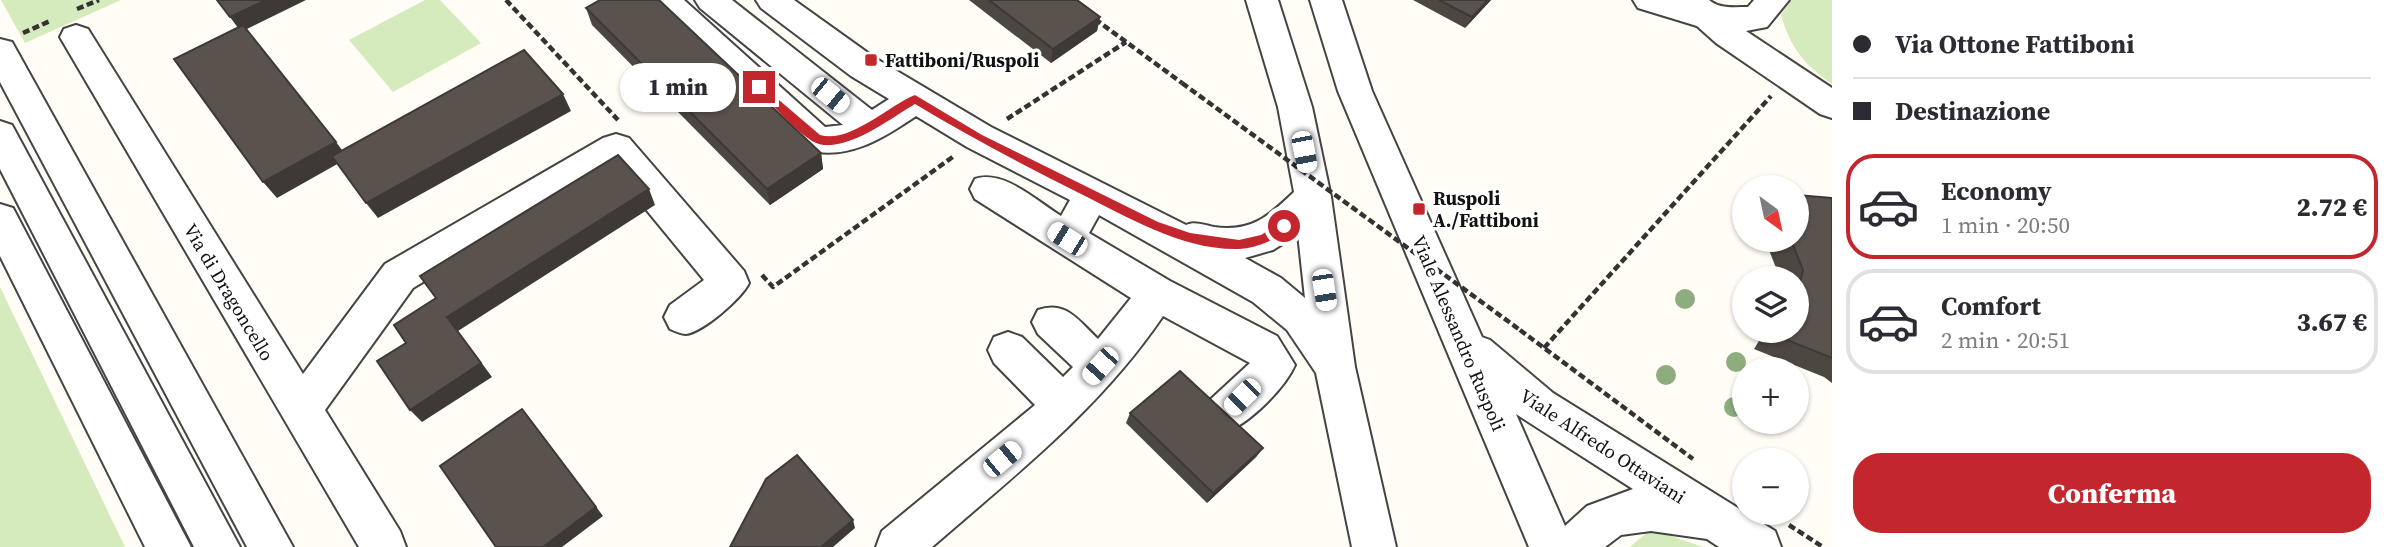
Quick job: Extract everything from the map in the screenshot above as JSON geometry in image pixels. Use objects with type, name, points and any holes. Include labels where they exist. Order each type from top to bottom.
[{"type":"street","points":[[664,0],[816,138],[827,142],[844,140],[915,99]]},
{"type":"street","points":[[711,0],[869,127]]},
{"type":"street","points":[[772,0],[863,66],[979,138],[1154,225],[1284,302],[1308,326],[1335,367]]},
{"type":"street","points":[[1262,0],[1295,107],[1313,197],[1335,367],[1374,547]]},
{"type":"street","name":"Viale Alessandro Ruspoli","points":[[1326,0],[1355,91],[1552,547]]},
{"type":"street","points":[[1649,0],[1696,8],[1765,10],[1765,41],[1788,74]]},
{"type":"street","points":[[1696,8],[1832,105]]},
{"type":"street","name":"Via di Dragoncello","points":[[76,37],[384,547]]},
{"type":"street","points":[[0,51],[271,547]]},
{"type":"street","points":[[0,135],[218,547]]},
{"type":"street","points":[[300,411],[399,276],[616,148],[730,283],[684,317]]},
{"type":"street","points":[[988,189],[1156,293],[1270,355],[1275,365],[1226,413]]},
{"type":"street","points":[[1067,239],[1092,194]]},
{"type":"street","points":[[1154,225],[1214,243],[1250,243],[1277,232],[1313,197]]},
{"type":"street","points":[[0,219],[169,547]]},
{"type":"street","points":[[898,547],[1064,406],[1128,334],[1156,293]]},
{"type":"street","points":[[1052,322],[1100,366]]},
{"type":"street","name":"Viale Alfredo Ottaviani","points":[[1460,336],[1492,370],[1539,408],[1720,522]]},
{"type":"street","points":[[1008,350],[1064,406]]},
{"type":"street","name":"Viale Alfredo Ottaviani","points":[[1577,547],[1602,519],[1627,510],[1665,511],[1770,533]]},
{"type":"path","points":[[1088,14],[1694,460]]},
{"type":"path","points":[[1544,348],[1788,74]]},
{"type":"path","points":[[1770,533],[1823,547]]},
{"type":"green space","points":[[1,0],[121,0],[25,43]]},
{"type":"green space","points":[[425,0],[440,0],[481,43],[393,92],[349,40]]},
{"type":"green space","points":[[1791,0],[1832,0],[1832,84],[1806,63],[1789,37],[1781,15]]},
{"type":"green space","points":[[0,287],[125,547],[0,547]]},
{"type":"green space","points":[[1651,529],[1703,547],[1630,547]]},
{"type":"building","points":[[217,0],[266,0],[230,17]]},
{"type":"building","points":[[600,0],[659,0],[821,153],[767,189],[586,8]]},
{"type":"building","points":[[989,0],[1077,0],[1100,17],[1053,49]]},
{"type":"building","points":[[1439,0],[1488,0],[1472,17]]},
{"type":"building","points":[[243,25],[336,142],[263,182],[174,59]]},
{"type":"building","points":[[524,50],[563,94],[366,203],[332,156]]},
{"type":"building","points":[[618,155],[649,189],[447,317],[481,363],[410,410],[377,361],[406,343],[394,325],[436,298],[420,276]]},
{"type":"building","points":[[1810,196],[1832,198],[1832,358],[1795,343],[1809,343],[1809,266],[1801,266],[1796,252],[1810,252]]},
{"type":"building","points":[[1180,371],[1263,448],[1213,493],[1130,413]]},
{"type":"building","points":[[522,409],[596,507],[543,547],[496,547],[440,466]]},
{"type":"building","points":[[797,455],[853,520],[821,547],[730,547],[766,479]]},
{"type":"place","name":"Fattiboni/Ruspoli","points":[[871,60]]},
{"type":"place","name":"Ruspoli A./Fattiboni","points":[[1419,209]]},
{"type":"route","points":[[759,87],[816,138],[827,142],[844,140],[915,99],[979,138],[1154,225],[1214,243],[1239,245],[1264,239],[1284,226]]}]
